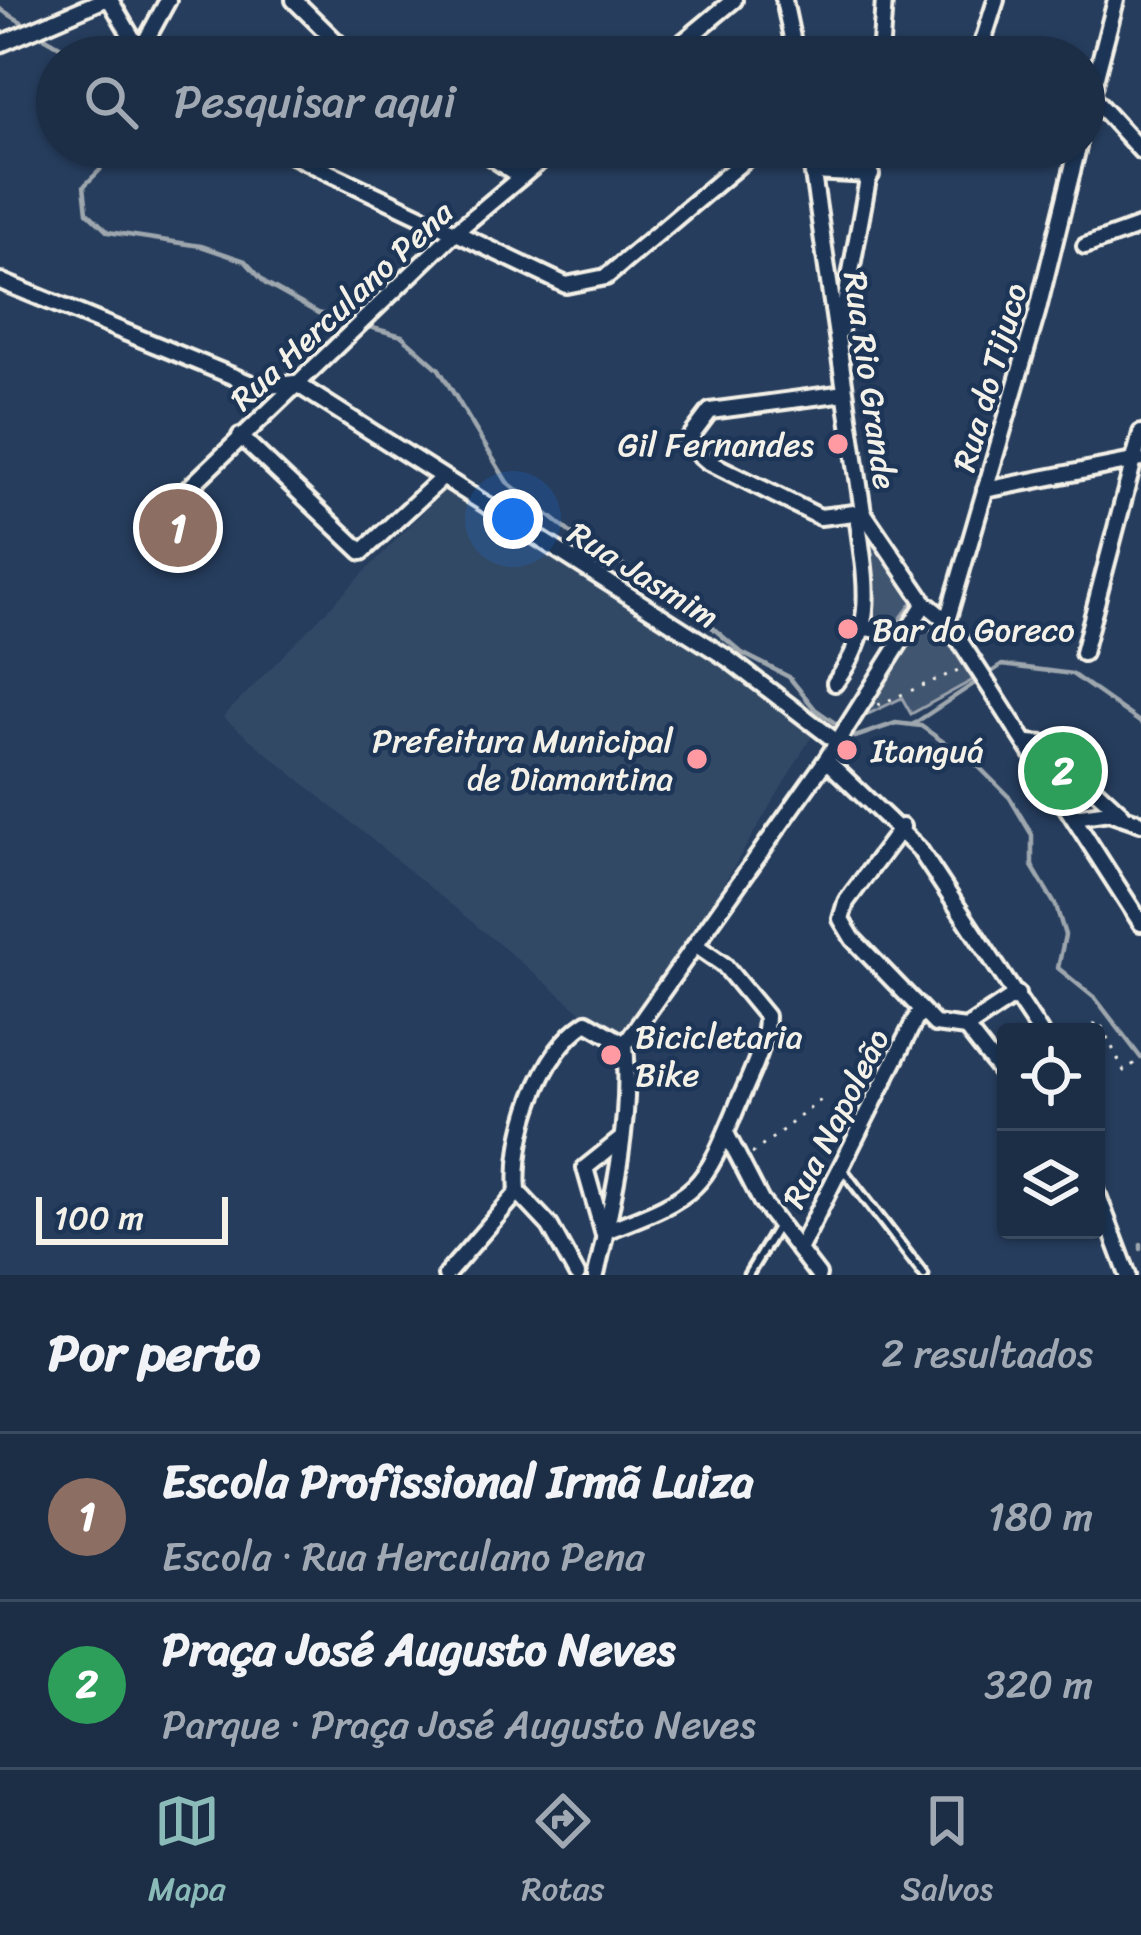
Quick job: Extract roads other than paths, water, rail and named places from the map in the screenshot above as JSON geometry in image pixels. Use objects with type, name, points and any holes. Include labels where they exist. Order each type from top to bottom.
[{"type":"street","points":[[0,44],[106,0],[131,36]]},
{"type":"street","points":[[148,36],[167,0]]},
{"type":"street","points":[[294,0],[324,36]]},
{"type":"street","points":[[690,36],[734,0]]},
{"type":"street","points":[[784,0],[792,36]]},
{"type":"street","points":[[881,36],[884,0]]},
{"type":"street","points":[[985,36],[996,0]]},
{"type":"street","points":[[1105,36],[1116,0]]},
{"type":"street","points":[[1105,113],[1141,151]]},
{"type":"street","points":[[318,168],[566,285],[606,277],[735,168]]},
{"type":"street","points":[[506,168],[521,178]]},
{"type":"street","name":"Rua Herculano Pena","points":[[166,509],[351,328],[533,168]]},
{"type":"street","name":"Rua Rio Grande","points":[[812,168],[863,512],[925,603],[947,621],[1141,923]]},
{"type":"street","points":[[838,342],[872,168]]},
{"type":"street","name":"Rua do Tijuco","points":[[947,621],[1072,168]]},
{"type":"street","points":[[813,172],[871,176]]},
{"type":"street","points":[[1085,246],[1141,226]]},
{"type":"street","points":[[0,281],[259,387],[296,383]]},
{"type":"street","name":"Rua Jasmim","points":[[296,383],[845,729]]},
{"type":"street","points":[[845,393],[710,411],[686,443],[697,454],[820,518],[863,512]]},
{"type":"street","points":[[1082,653],[1138,460],[1141,433]]},
{"type":"street","points":[[240,436],[362,552],[441,478]]},
{"type":"street","points":[[986,490],[1138,460]]},
{"type":"street","points":[[835,683],[856,654],[865,628],[858,522],[863,512]]},
{"type":"street","points":[[596,1275],[607,1235],[620,1141],[625,1044],[826,760],[925,603]]},
{"type":"street","points":[[865,628],[906,634]]},
{"type":"street","points":[[856,654],[881,672]]},
{"type":"street","points":[[1025,742],[1046,744],[1122,814],[1141,823]]},
{"type":"street","points":[[826,760],[902,827],[1035,1023]]},
{"type":"street","points":[[1074,818],[1122,814]]},
{"type":"street","points":[[902,827],[846,902],[841,919],[853,939],[935,1024],[966,1028],[1017,994]]},
{"type":"street","points":[[607,1235],[685,1196],[710,1174],[763,1045],[766,1016],[724,965],[698,947]]},
{"type":"street","name":"Rua Napoleão","points":[[799,1250],[920,1010]]},
{"type":"street","points":[[446,1275],[518,1192],[518,1142],[533,1097],[547,1078],[548,1058],[587,1022],[625,1044]]},
{"type":"street","points":[[966,1028],[997,1068]]},
{"type":"street","points":[[727,1135],[779,1224],[818,1275]]},
{"type":"street","points":[[607,1235],[585,1168],[620,1141]]},
{"type":"street","points":[[518,1192],[550,1226],[578,1275]]},
{"type":"street","points":[[1105,1214],[1128,1275]]},
{"type":"lane","points":[[841,1167],[924,1275]]},
{"type":"lane","points":[[748,1275],[779,1224]]},
{"type":"waterway","points":[[0,9],[28,26]]},
{"type":"waterway","points":[[37,33],[42,36]]},
{"type":"waterway","points":[[101,168],[84,186],[87,212],[108,232],[201,246],[245,261],[266,284],[318,313],[402,336],[439,369],[507,482],[572,534],[685,604],[742,653],[789,677],[815,709],[855,737],[896,723],[921,726],[979,767],[1010,798],[1032,835],[1032,866],[1056,906],[1065,935],[1058,968],[1096,999],[1141,1058]]},
{"type":"waterway","points":[[912,725],[1002,665],[1072,674],[1141,723]]},
{"type":"waterway","points":[[1141,1244],[1141,1249]]},
{"type":"place","name":"Gil Fernandes","points":[[838,444]]},
{"type":"place","name":"Escola Profissional Irmã Luiza","points":[[178,528]]},
{"type":"place","name":"Bar do Goreco","points":[[848,629]]},
{"type":"place","name":"Itanguá","points":[[847,750]]},
{"type":"place","name":"Prefeitura Municipal de Diamantina","points":[[697,759]]},
{"type":"place","name":"Praça José Augusto Neves","points":[[1063,771]]},
{"type":"place","name":"Bicicletaria Bike","points":[[611,1055]]}]
